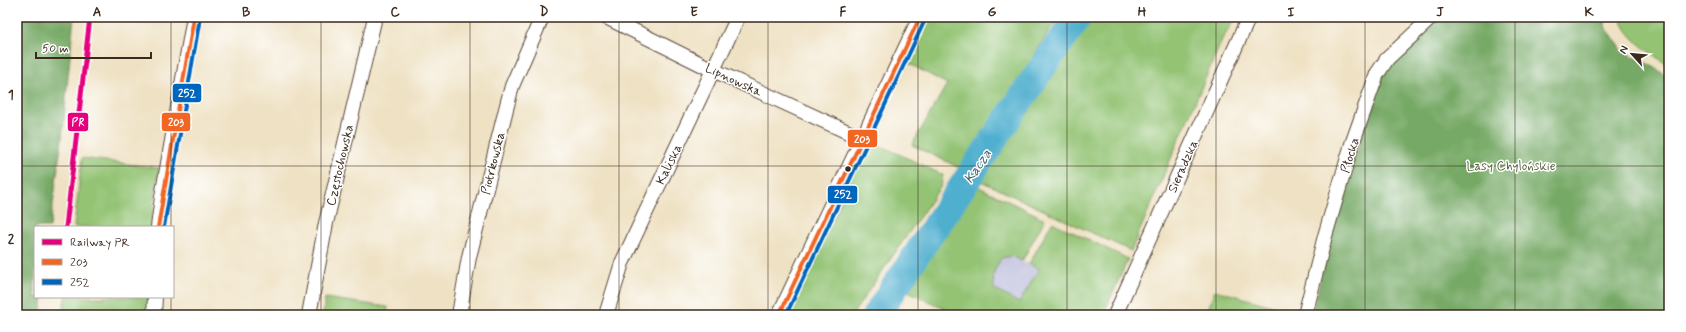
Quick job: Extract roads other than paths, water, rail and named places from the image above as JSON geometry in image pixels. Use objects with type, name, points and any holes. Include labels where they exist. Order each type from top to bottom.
[{"type":"street","points":[[158,226],[194,17]]},
{"type":"street","name":"Częstochowska","points":[[309,315],[326,223],[375,17]]},
{"type":"street","name":"Piotrkowska","points":[[459,315],[469,257],[510,94],[523,59],[542,17]]},
{"type":"street","name":"Lipnowska","points":[[606,17],[713,70],[863,139]]},
{"type":"street","name":"Kaliska","points":[[606,315],[622,263],[738,17]]},
{"type":"street","points":[[779,315],[920,17]]},
{"type":"street","name":"Sieradzka","points":[[1115,315],[1249,17]]},
{"type":"street","name":"Płocka","points":[[1305,315],[1325,236],[1352,144],[1377,74],[1388,59],[1432,17]]},
{"type":"street","points":[[154,315],[155,298]]},
{"type":"waterway","name":"Kacza","points":[[876,315],[1035,78],[1078,17]]},
{"type":"rail line","name":"PR","points":[[66,226],[90,17]]},
{"type":"park label","name":"Lasy Chylońskie","points":[[1511,165]]}]
